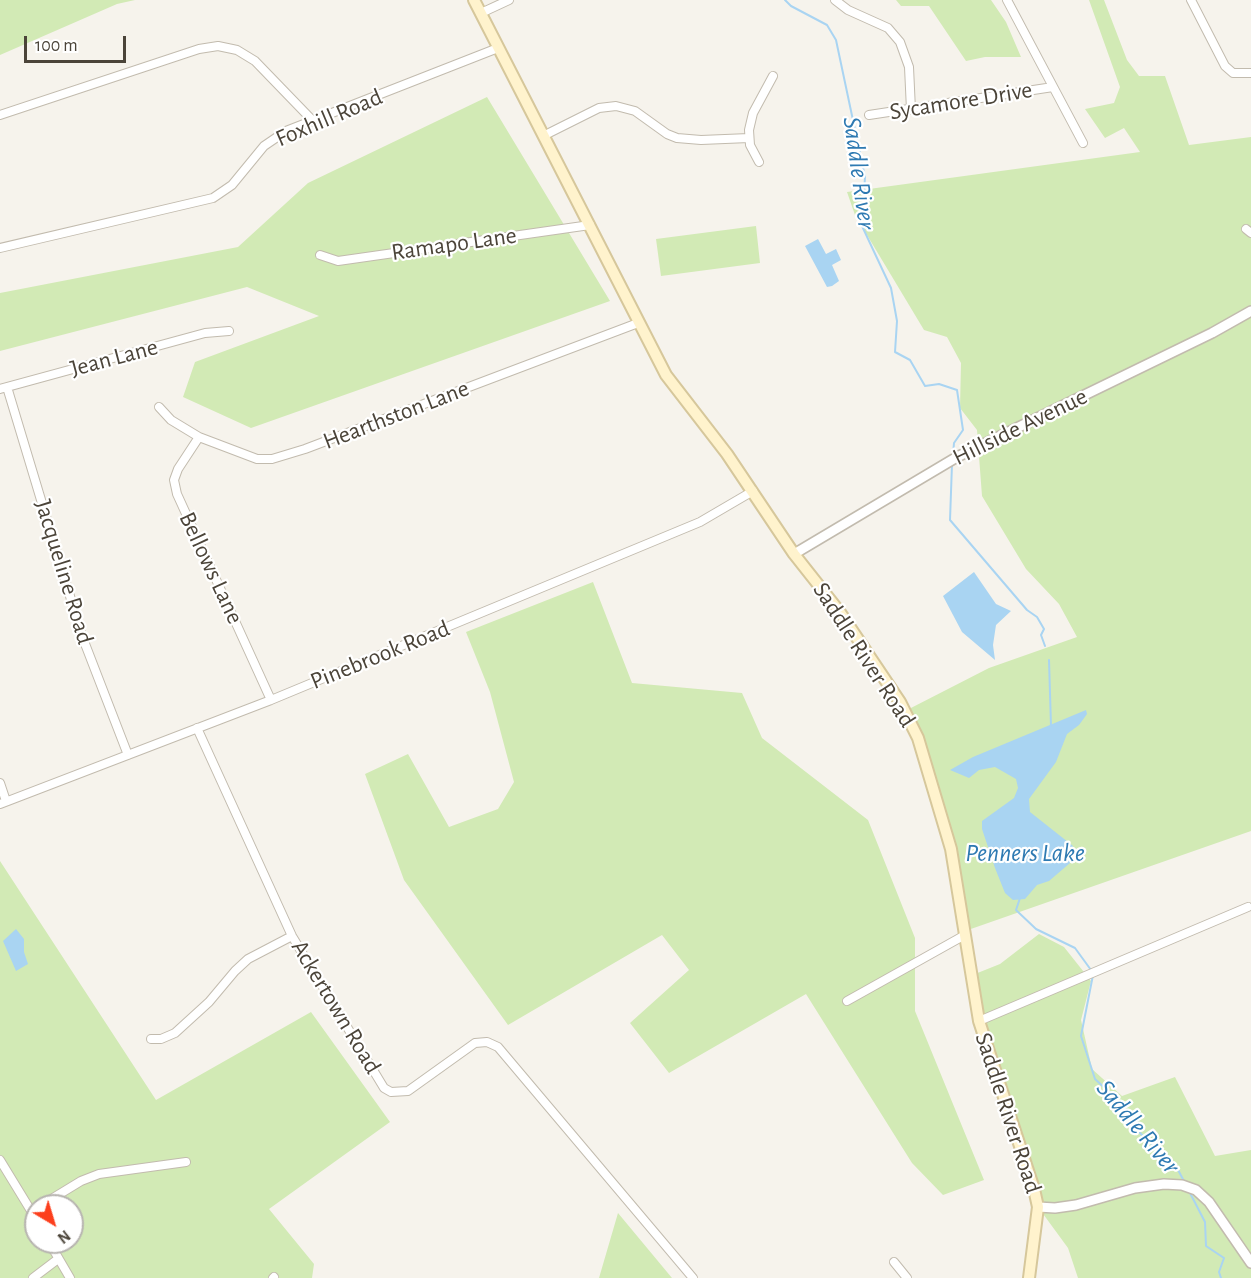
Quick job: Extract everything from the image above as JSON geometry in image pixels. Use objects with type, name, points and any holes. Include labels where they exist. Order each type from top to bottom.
[{"type":"main road","name":"Saddle River Road","points":[[474,0],[666,375],[753,490],[794,554],[839,611],[900,702],[918,738],[951,849],[979,1021],[1038,1207],[1029,1278]]},
{"type":"street","points":[[481,13],[509,0]]},
{"type":"street","points":[[835,0],[848,10],[879,23],[900,42],[907,58],[911,110]]},
{"type":"street","points":[[1007,0],[1083,143]]},
{"type":"street","points":[[1191,0],[1225,66],[1233,73],[1251,73]]},
{"type":"street","points":[[0,115],[199,49],[218,46],[237,50],[255,61],[314,122]]},
{"type":"street","name":"Foxhill Road","points":[[0,248],[213,198],[232,185],[255,155],[274,138],[286,131],[314,122],[498,48]]},
{"type":"street","points":[[759,162],[753,153],[749,138],[753,113],[773,76]]},
{"type":"street","name":"Sycamore Drive","points":[[869,115],[1053,87]]},
{"type":"street","points":[[543,136],[599,108],[616,106],[635,111],[677,138],[701,140],[749,138]]},
{"type":"street","name":"Ramapo Lane","points":[[320,255],[338,261],[590,225]]},
{"type":"street","name":"Hillside Avenue","points":[[794,554],[957,457],[1212,333],[1251,310]]},
{"type":"street","name":"Hearthston Lane","points":[[159,407],[171,420],[199,437],[257,459],[272,459],[305,449],[638,323]]},
{"type":"street","name":"Jean Lane","points":[[3,388],[205,333],[229,331]]},
{"type":"street","name":"Jacqueline Road","points":[[3,388],[82,636],[128,755]]},
{"type":"street","name":"Bellows Lane","points":[[199,437],[178,469],[174,480],[177,494],[271,700]]},
{"type":"street","name":"Pinebrook Road","points":[[3,802],[271,700],[700,522],[753,490]]},
{"type":"street","name":"Ackertown Road","points":[[197,728],[292,936],[384,1088],[391,1092],[408,1091],[475,1043],[487,1042],[498,1047],[693,1278]]},
{"type":"street","points":[[0,783],[3,802]]},
{"type":"street","points":[[979,1021],[1248,907]]},
{"type":"street","points":[[847,1001],[965,935]]},
{"type":"street","points":[[151,1039],[161,1039],[175,1033],[209,1002],[235,971],[249,959],[292,936]]},
{"type":"street","points":[[0,1160],[25,1194]]},
{"type":"street","points":[[60,1194],[81,1181],[99,1174],[186,1162]]},
{"type":"street","points":[[1038,1207],[1055,1208],[1076,1205],[1135,1188],[1182,1185],[1196,1190],[1209,1202],[1251,1263]]},
{"type":"street","points":[[55,1254],[70,1278]]},
{"type":"street","points":[[33,1278],[58,1259]]},
{"type":"street","points":[[894,1262],[907,1278]]},
{"type":"green space","points":[[0,0],[135,0],[117,4],[0,55]]},
{"type":"green space","points":[[896,0],[991,0],[1006,22],[1021,57],[985,57],[966,61],[929,6],[901,6]]},
{"type":"green space","points":[[1089,0],[1104,0],[1127,60],[1139,76],[1165,76],[1189,145],[1251,137],[1251,831],[968,930],[960,872],[907,710],[989,668],[1077,637],[1059,604],[1026,569],[982,496],[977,430],[960,408],[961,363],[947,337],[924,330],[855,215],[847,192],[1140,152],[1124,128],[1105,138],[1085,109],[1114,103],[1120,87]]},
{"type":"green space","points":[[487,97],[610,301],[251,428],[183,397],[195,362],[319,316],[247,287],[0,351],[0,293],[238,247],[308,183]]},
{"type":"green space","points":[[756,226],[760,263],[661,276],[656,239]]},
{"type":"green space","points":[[593,582],[632,683],[742,693],[762,738],[868,820],[915,938],[915,1011],[984,1180],[943,1195],[912,1163],[806,994],[669,1073],[630,1023],[689,970],[662,935],[508,1025],[404,880],[365,774],[408,754],[449,827],[498,809],[514,782],[490,692],[466,632]]},
{"type":"green space","points":[[0,861],[156,1100],[311,1012],[390,1122],[269,1209],[314,1264],[312,1278],[0,1278]]},
{"type":"green space","points":[[1039,934],[1064,947],[1091,981],[1081,1020],[1092,1069],[1122,1096],[1175,1077],[1215,1156],[1251,1150],[1251,1278],[1078,1278],[1068,1248],[1038,1207],[970,976],[1000,964]]},
{"type":"green space","points":[[618,1213],[672,1278],[599,1278]]},
{"type":"water","points":[[818,239],[826,254],[836,249],[841,260],[832,265],[839,281],[832,286],[827,287],[805,246]]},
{"type":"water","points":[[974,572],[996,604],[1011,611],[996,625],[993,645],[995,660],[962,632],[943,596]]},
{"type":"water","name":"Penners Lake","points":[[1086,710],[1087,714],[1079,725],[1067,734],[1056,762],[1029,799],[1030,812],[1073,846],[1070,863],[1049,881],[1037,885],[1025,899],[1013,900],[1005,893],[995,868],[982,829],[982,821],[1014,798],[1018,788],[1016,779],[995,767],[979,770],[969,778],[950,770],[973,757]]},
{"type":"water","points":[[16,929],[24,939],[24,952],[28,964],[16,971],[3,941]]},
{"type":"waterway","name":"Saddle River","points":[[785,0],[791,6],[827,25],[836,40],[865,177],[862,226],[891,288],[897,321],[895,352],[910,360],[925,386],[939,384],[957,390],[963,430],[954,443],[953,455]]},
{"type":"waterway","name":"Saddle River","points":[[952,464],[950,520],[1027,610],[1037,617],[1044,629],[1041,635],[1045,646]]},
{"type":"waterway","name":"Saddle River","points":[[1049,660],[1051,726]]},
{"type":"waterway","name":"Saddle River","points":[[1020,898],[1016,910],[1036,929],[1075,948],[1091,970]]},
{"type":"waterway","name":"Saddle River","points":[[1093,975],[1081,1036],[1095,1079],[1119,1101],[1140,1133],[1177,1168],[1185,1183]]},
{"type":"waterway","name":"Saddle River","points":[[1189,1191],[1205,1222],[1206,1246],[1224,1258],[1219,1272],[1221,1278]]}]
